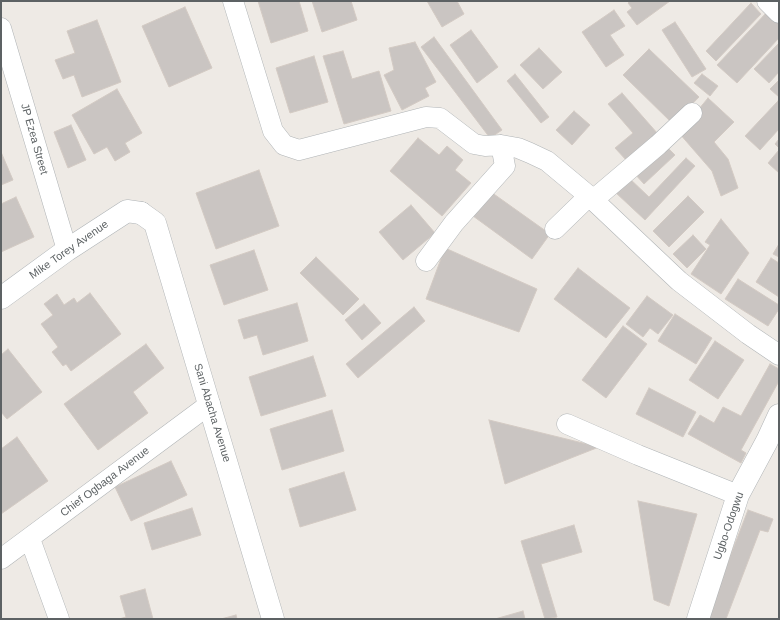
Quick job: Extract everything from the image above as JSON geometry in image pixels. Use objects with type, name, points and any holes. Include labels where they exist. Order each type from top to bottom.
[{"type":"street","points":[[233,1],[273,131],[284,146],[299,150],[426,117],[440,118],[474,144],[485,146],[501,145],[518,148],[547,161],[591,198],[679,281],[748,334],[779,355]]},
{"type":"street","points":[[767,1],[779,13]]},
{"type":"street","name":"JP Ezea Street","points":[[1,28],[67,250]]},
{"type":"street","points":[[555,229],[591,198],[658,145],[692,113]]},
{"type":"street","points":[[426,261],[454,223],[504,166],[501,145]]},
{"type":"street","name":"Mike Torey Avenue","points":[[1,298],[67,250],[127,211],[141,213]]},
{"type":"street","name":"Sani Abacha Avenue","points":[[141,213],[155,223],[273,619]]},
{"type":"street","name":"Chief Ogbaga Avenue","points":[[1,559],[30,539],[210,404]]},
{"type":"street","name":"Ugbo-Odogwu","points":[[698,619],[738,495],[773,444],[779,415]]},
{"type":"street","points":[[567,424],[638,455],[738,495]]},
{"type":"street","points":[[30,539],[59,619]]},
{"type":"building","points":[[258,1],[299,1],[308,31],[271,43]]},
{"type":"building","points":[[312,1],[351,1],[357,20],[322,32]]},
{"type":"building","points":[[427,1],[457,1],[464,14],[442,27]]},
{"type":"building","points":[[630,1],[670,1],[637,25],[627,12],[632,8],[628,3]]},
{"type":"building","points":[[751,3],[761,14],[716,61],[706,51]]},
{"type":"building","points":[[185,7],[212,68],[169,87],[142,26]]},
{"type":"building","points":[[614,10],[625,26],[610,35],[624,55],[606,67],[582,32]]},
{"type":"building","points":[[768,11],[779,22],[779,38],[737,83],[717,65]]},
{"type":"building","points":[[97,20],[121,82],[82,97],[74,75],[63,79],[55,60],[75,53],[67,31]]},
{"type":"building","points":[[675,22],[706,69],[692,77],[662,30]]},
{"type":"building","points":[[471,30],[498,67],[477,83],[450,45]]},
{"type":"building","points":[[434,37],[502,130],[490,138],[421,47]]},
{"type":"building","points":[[415,42],[436,82],[425,88],[429,96],[402,110],[384,75],[394,70],[389,48]]},
{"type":"building","points":[[779,43],[779,72],[769,83],[754,69]]},
{"type":"building","points":[[539,48],[562,72],[543,89],[520,65]]},
{"type":"building","points":[[649,49],[699,97],[673,124],[623,75]]},
{"type":"building","points":[[343,51],[352,79],[379,71],[391,111],[344,124],[323,56]]},
{"type":"building","points":[[314,56],[328,102],[290,113],[276,68]]},
{"type":"building","points":[[515,74],[549,117],[541,123],[507,81]]},
{"type":"building","points":[[702,74],[718,86],[710,96],[694,83]]},
{"type":"building","points":[[779,80],[779,97],[770,89]]},
{"type":"building","points":[[117,89],[142,133],[125,143],[130,152],[115,161],[107,147],[94,154],[72,115]]},
{"type":"building","points":[[622,93],[658,134],[627,161],[615,148],[633,133],[608,104]]},
{"type":"building","points":[[708,98],[734,122],[714,142],[728,159],[738,188],[721,196],[712,171],[679,133]]},
{"type":"building","points":[[778,101],[779,129],[760,150],[745,136]]},
{"type":"building","points":[[574,111],[590,125],[572,145],[556,130]]},
{"type":"building","points":[[71,125],[86,160],[68,168],[54,132]]},
{"type":"building","points":[[418,138],[439,155],[447,146],[463,160],[455,170],[471,183],[442,216],[390,171]]},
{"type":"building","points":[[779,139],[779,148],[775,144]]},
{"type":"building","points":[[664,144],[675,155],[644,184],[634,173]]},
{"type":"building","points":[[779,150],[779,173],[768,163]]},
{"type":"building","points":[[1,152],[13,180],[1,185]]},
{"type":"building","points":[[686,158],[695,166],[645,220],[615,192],[628,177],[649,197]]},
{"type":"building","points":[[259,170],[279,226],[216,249],[196,193]]},
{"type":"building","points":[[491,192],[550,234],[532,259],[473,216]]},
{"type":"building","points":[[688,196],[704,212],[669,247],[653,231]]},
{"type":"building","points":[[16,197],[34,237],[1,252],[1,204]]},
{"type":"building","points":[[411,205],[435,233],[403,260],[379,232]]},
{"type":"building","points":[[721,219],[749,253],[721,294],[691,274],[710,245],[705,242]]},
{"type":"building","points":[[693,235],[706,249],[687,268],[673,254]]},
{"type":"building","points":[[779,244],[779,257],[773,254]]},
{"type":"building","points":[[445,248],[537,289],[519,332],[426,299]]},
{"type":"building","points":[[254,250],[268,290],[224,305],[210,265]]},
{"type":"building","points":[[316,257],[359,299],[343,315],[300,273]]},
{"type":"building","points":[[771,258],[779,263],[779,297],[756,282]]},
{"type":"building","points":[[578,268],[630,308],[606,338],[554,299]]},
{"type":"building","points":[[738,279],[779,305],[779,309],[768,326],[725,299]]},
{"type":"building","points":[[90,293],[121,334],[71,371],[66,364],[63,366],[52,352],[58,347],[41,324],[53,315],[44,304],[57,294],[64,305],[74,298],[77,303]]},
{"type":"building","points":[[647,296],[673,315],[658,334],[650,328],[643,337],[626,324]]},
{"type":"building","points":[[297,303],[308,341],[263,355],[257,335],[244,339],[238,320]]},
{"type":"building","points":[[364,304],[381,323],[362,340],[345,320]]},
{"type":"building","points":[[414,307],[425,321],[358,378],[346,364]]},
{"type":"building","points":[[675,314],[712,338],[696,364],[658,341]]},
{"type":"building","points":[[623,326],[647,344],[606,398],[582,380]]},
{"type":"building","points":[[715,341],[744,360],[718,399],[689,380]]},
{"type":"building","points":[[146,344],[164,368],[133,392],[148,413],[98,450],[64,404]]},
{"type":"building","points":[[8,349],[42,392],[7,419],[1,412],[1,355]]},
{"type":"building","points":[[313,356],[326,396],[261,416],[249,377]]},
{"type":"building","points":[[770,364],[779,369],[779,381],[741,450],[746,453],[741,463],[688,434],[700,415],[714,423],[723,407],[741,416]]},
{"type":"building","points":[[649,388],[696,412],[683,437],[636,414]]},
{"type":"building","points":[[332,410],[344,451],[282,470],[270,429]]},
{"type":"building","points":[[489,420],[599,447],[505,484]]},
{"type":"building","points":[[17,437],[48,481],[1,514],[1,449]]},
{"type":"building","points":[[171,461],[187,495],[131,521],[115,487]]},
{"type":"building","points":[[344,472],[356,510],[300,527],[289,489]]},
{"type":"building","points":[[638,501],[697,514],[669,606],[654,600]]},
{"type":"building","points":[[192,508],[201,535],[152,550],[144,523]]},
{"type":"building","points":[[748,510],[773,519],[768,532],[760,530],[726,619],[706,619]]},
{"type":"building","points":[[574,525],[582,552],[541,564],[557,617],[545,619],[521,541]]},
{"type":"building","points":[[145,589],[153,619],[119,619],[126,617],[120,596]]},
{"type":"building","points":[[523,611],[525,619],[495,619]]},
{"type":"building","points":[[236,615],[237,619],[221,619]]}]
